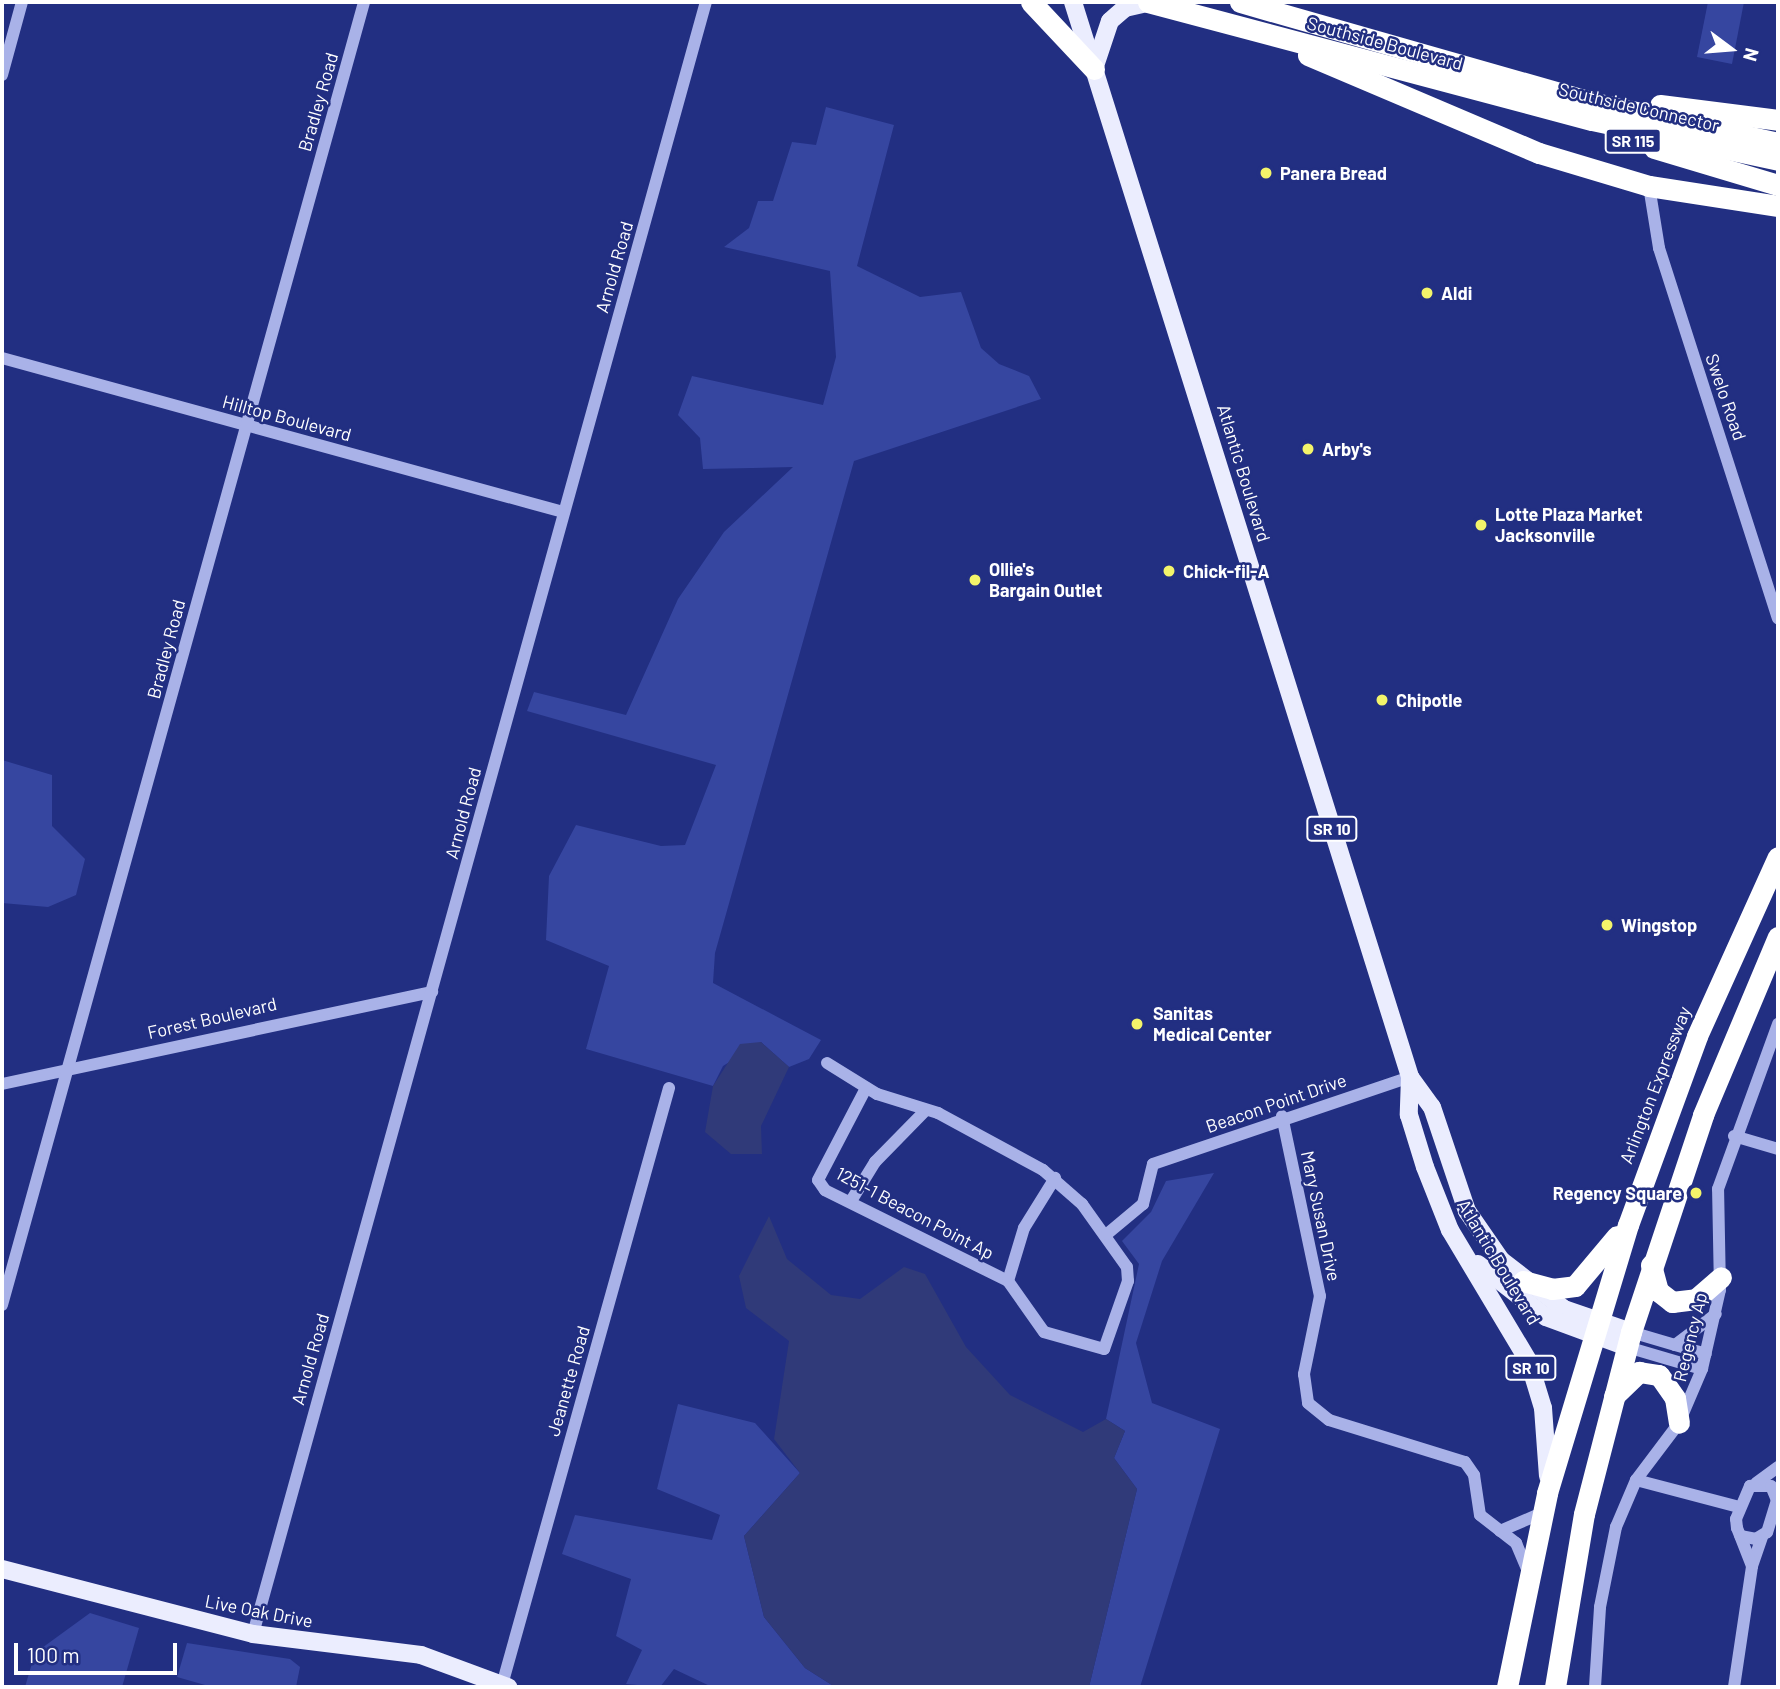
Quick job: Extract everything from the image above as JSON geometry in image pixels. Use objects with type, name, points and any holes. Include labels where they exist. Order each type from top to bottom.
[{"type":"highway","points":[[1031,2],[1094,69]]},
{"type":"highway","name":"Southside Boulevard","points":[[1149,2],[1490,94]]},
{"type":"highway","name":"Southside Boulevard","points":[[1240,2],[1527,81]]},
{"type":"highway","points":[[1265,34],[1462,123],[1649,186],[1778,206]]},
{"type":"highway","name":"SR 115","points":[[1527,81],[1778,120]]},
{"type":"highway","name":"Southside Connector","points":[[1527,81],[1778,143]]},
{"type":"highway","name":"SR 115","points":[[1490,94],[1778,185]]},
{"type":"highway","name":"Southside Connector","points":[[1490,94],[1778,160]]},
{"type":"highway","name":"Arlington Expressway","points":[[1595,1330],[1635,1204],[1697,1036],[1778,857]]},
{"type":"highway","points":[[1555,1687],[1613,1398],[1651,1265],[1710,1096],[1778,937]]},
{"type":"highway","points":[[1522,1281],[1558,1290],[1579,1284],[1635,1204]]},
{"type":"highway","points":[[1651,1265],[1658,1291],[1672,1302],[1696,1299],[1721,1277]]},
{"type":"highway","name":"Atlantic Boulevard","points":[[1507,1687],[1528,1571],[1542,1513],[1595,1330]]},
{"type":"highway","points":[[1613,1398],[1639,1371],[1659,1375],[1675,1398],[1679,1423]]},
{"type":"main road","name":"Atlantic Boulevard","points":[[1073,2],[1410,1077],[1432,1107],[1472,1220],[1522,1281],[1595,1330],[1629,1340]]},
{"type":"main road","points":[[1094,69],[1110,21],[1125,8],[1149,2]]},
{"type":"main road","name":"Atlantic Boulevard","points":[[1410,1077],[1409,1115],[1456,1241],[1512,1329],[1537,1384],[1549,1463],[1542,1513]]},
{"type":"main road","points":[[1456,1241],[1529,1306],[1595,1330]]},
{"type":"main road","name":"Live Oak Drive","points":[[2,1569],[253,1634],[421,1655],[505,1686]]},
{"type":"street","points":[[2,75],[22,2]]},
{"type":"street","name":"Bradley Road","points":[[2,1305],[364,2]]},
{"type":"street","name":"Arnold Road","points":[[253,1634],[706,2]]},
{"type":"street","name":"Swelo Road","points":[[1649,186],[1659,248],[1778,618]]},
{"type":"street","name":"Hilltop Boulevard","points":[[2,358],[563,512]]},
{"type":"street","name":"Forest Boulevard","points":[[2,1084],[69,1066],[432,992]]},
{"type":"street","name":"Regency Ap","points":[[1595,1687],[1604,1584],[1636,1480],[1679,1423],[1702,1369],[1716,1314],[1721,1277],[1718,1189],[1734,1136],[1778,1024]]},
{"type":"street","points":[[827,1063],[866,1088],[926,1110],[1055,1178],[1107,1234],[1128,1280],[1104,1349],[1080,1347],[1036,1327],[1008,1281],[1024,1228],[1055,1178]]},
{"type":"street","name":"Beacon Point Drive","points":[[1107,1234],[1143,1204],[1153,1164],[1282,1116],[1410,1077]]},
{"type":"street","name":"Jeanette Road","points":[[505,1686],[669,1088]]},
{"type":"street","name":"1251-1 Beacon Point Ap","points":[[866,1088],[818,1180],[851,1201],[1008,1281]]},
{"type":"street","points":[[851,1201],[863,1176],[926,1110]]},
{"type":"street","name":"Mary Susan Drive","points":[[1282,1116],[1320,1296],[1304,1374],[1308,1403],[1328,1420],[1461,1459],[1474,1475],[1480,1515],[1516,1543],[1528,1571]]},
{"type":"street","points":[[1734,1136],[1778,1149]]},
{"type":"street","points":[[1675,1345],[1716,1314]]},
{"type":"street","points":[[1629,1340],[1675,1345],[1706,1354]]},
{"type":"street","points":[[1629,1340],[1702,1369]]},
{"type":"street","points":[[1752,1566],[1740,1535],[1739,1507],[1756,1483],[1778,1467]]},
{"type":"street","points":[[1636,1480],[1739,1507]]},
{"type":"street","points":[[1734,1687],[1752,1566],[1762,1537],[1775,1514],[1777,1488],[1756,1483]]},
{"type":"street","points":[[1500,1531],[1542,1513]]},
{"type":"street","points":[[1740,1535],[1762,1537]]},
{"type":"shaded area","points":[[1708,2],[1744,2],[1732,64],[1697,57]]},
{"type":"shaded area","points":[[826,107],[894,125],[857,266],[920,297],[961,292],[981,348],[999,364],[1029,376],[1041,399],[854,461],[715,953],[713,983],[821,1040],[809,1059],[789,1067],[761,1042],[723,1066],[713,1086],[586,1049],[609,966],[546,940],[549,876],[576,825],[661,846],[685,845],[716,765],[527,711],[534,692],[626,715],[678,599],[724,532],[793,467],[703,469],[700,438],[678,415],[692,376],[823,405],[836,357],[830,271],[724,247],[749,228],[758,201],[773,201],[792,142],[816,145]]},
{"type":"shaded area","points":[[2,760],[52,775],[52,826],[85,859],[76,895],[48,907],[2,903]]},
{"type":"shaded area","points":[[1214,1173],[1162,1261],[1136,1343],[1152,1403],[1220,1429],[1140,1687],[1089,1687],[1137,1489],[1114,1458],[1125,1431],[1106,1419],[1139,1264],[1122,1241],[1151,1212],[1166,1181]]},
{"type":"shaded area","points":[[678,1404],[755,1423],[800,1473],[744,1536],[764,1617],[805,1668],[835,1687],[712,1687],[674,1669],[660,1687],[626,1684],[642,1650],[616,1636],[631,1579],[562,1554],[575,1515],[712,1540],[720,1515],[657,1489]]},
{"type":"shaded area","points":[[90,1613],[139,1628],[122,1687],[25,1687],[35,1653]]},
{"type":"shaded area","points":[[187,1643],[290,1659],[300,1667],[296,1687],[212,1687],[177,1677]]},
{"type":"water","points":[[761,1042],[789,1067],[761,1126],[762,1154],[731,1154],[705,1132],[713,1086],[740,1044]]},
{"type":"water","points":[[769,1216],[787,1259],[831,1295],[860,1299],[904,1267],[925,1274],[966,1347],[1010,1395],[1083,1432],[1106,1419],[1125,1431],[1114,1458],[1137,1489],[1089,1687],[835,1687],[805,1668],[764,1617],[744,1536],[800,1473],[774,1439],[789,1341],[746,1308],[739,1276]]},
{"type":"place","name":"Panera Bread","points":[[1266,173]]},
{"type":"place","name":"Aldi","points":[[1427,293]]},
{"type":"place","name":"Arby's","points":[[1308,449]]},
{"type":"place","name":"Lotte Plaza Market Jacksonville","points":[[1481,525]]},
{"type":"place","name":"Chick-fil-A","points":[[1169,571]]},
{"type":"place","name":"Ollie's Bargain Outlet","points":[[975,580]]},
{"type":"place","name":"Chipotle","points":[[1382,700]]},
{"type":"place","name":"Wingstop","points":[[1607,925]]},
{"type":"place","name":"Sanitas Medical Center","points":[[1137,1024]]},
{"type":"place","name":"Regency Square","points":[[1696,1193]]}]
